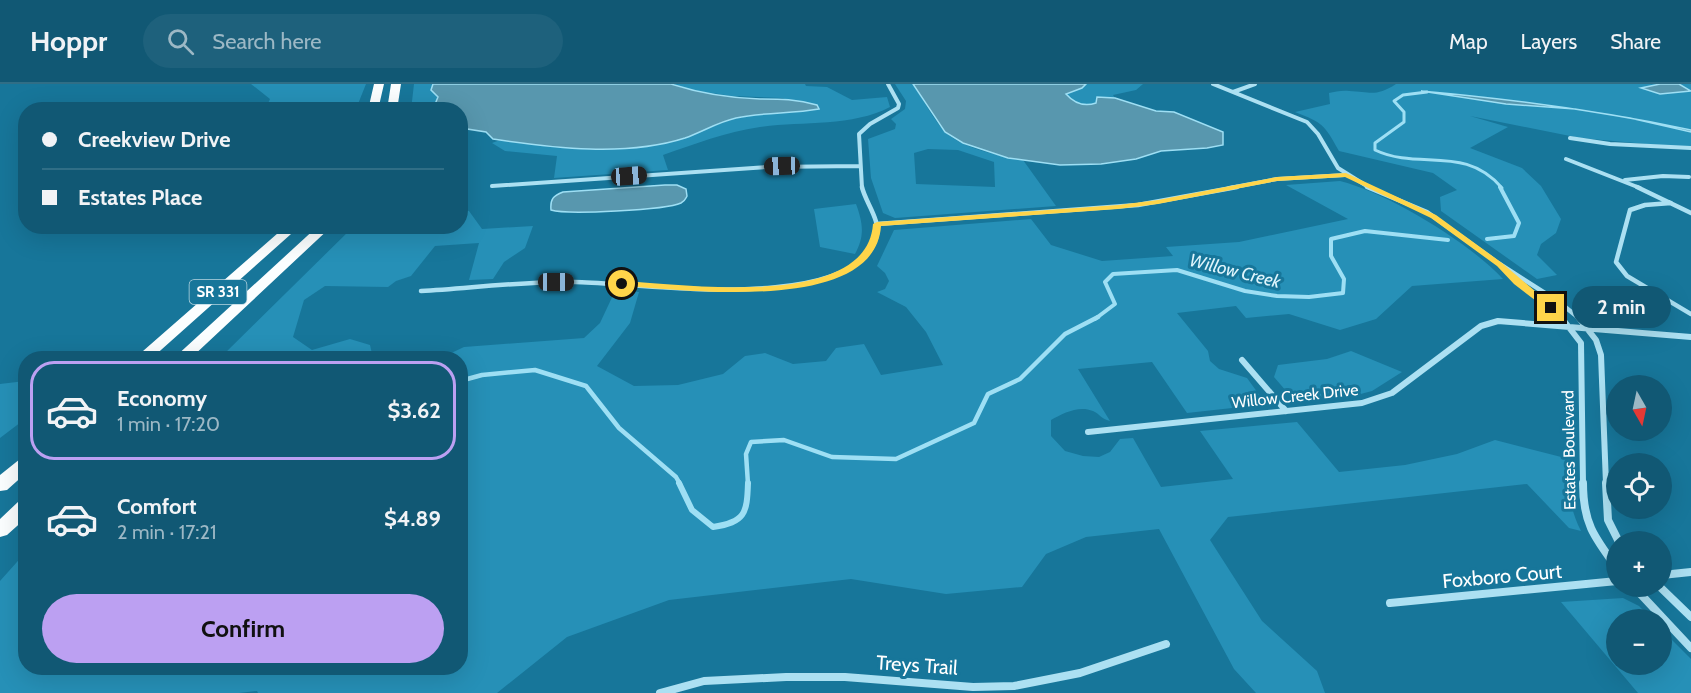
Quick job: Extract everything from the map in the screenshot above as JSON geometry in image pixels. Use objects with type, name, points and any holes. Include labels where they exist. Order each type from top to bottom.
[{"type":"highway","points":[[375,102],[380,84]]},
{"type":"highway","points":[[393,102],[396,84]]},
{"type":"highway","name":"SR 331","points":[[151,351],[285,234]]},
{"type":"highway","name":"SR 331","points":[[190,351],[317,234]]},
{"type":"highway","points":[[0,485],[18,469]]},
{"type":"highway","points":[[0,530],[18,513]]},
{"type":"street","points":[[421,291],[556,282],[769,290],[812,284],[847,272],[870,251],[876,239],[877,224],[862,191],[859,134],[870,124],[898,108],[899,104],[888,84]]},
{"type":"street","points":[[1213,84],[1312,125],[1332,162],[1346,175],[1365,186],[1427,213],[1573,313],[1589,328],[1596,338],[1602,355],[1608,520],[1614,531]]},
{"type":"street","points":[[1232,93],[1255,84]]},
{"type":"street","points":[[1570,138],[1610,144],[1691,148]]},
{"type":"street","points":[[1566,159],[1624,180],[1691,213]]},
{"type":"street","points":[[492,186],[767,167],[860,166]]},
{"type":"street","points":[[877,224],[1128,206],[1277,179],[1346,175]]},
{"type":"street","points":[[1624,180],[1663,176],[1689,177]]},
{"type":"street","points":[[1671,203],[1646,205],[1630,210],[1616,262],[1627,276],[1691,314]]},
{"type":"street","points":[[1499,264],[1570,326]]},
{"type":"street","name":"Willow Creek Drive","points":[[1088,432],[1362,404],[1392,393],[1486,324],[1509,321],[1691,337]]},
{"type":"street","name":"Estates Boulevard","points":[[1570,326],[1581,343],[1583,507],[1594,537],[1606,553]]},
{"type":"street","points":[[1242,360],[1286,411]]},
{"type":"street","points":[[1672,574],[1691,572]]},
{"type":"street","name":"Foxboro Court","points":[[1390,603],[1606,582]]},
{"type":"street","points":[[1643,597],[1691,648]]},
{"type":"street","points":[[1670,597],[1691,617]]},
{"type":"street","name":"Treys Trail","points":[[660,693],[692,683],[718,679],[790,676],[846,677],[940,686],[992,687],[1034,684],[1079,675],[1167,644]]},
{"type":"shaded area","points":[[251,84],[366,84],[359,102],[269,102],[270,99]]},
{"type":"shaded area","points":[[414,84],[433,84],[431,90],[438,96],[436,102],[412,102]]},
{"type":"shaded area","points":[[433,84],[671,84],[726,96],[802,102],[817,105],[819,109],[736,118],[685,138],[662,144],[614,149],[565,148],[493,139],[486,132],[468,129],[468,102],[436,102],[438,97],[431,90]]},
{"type":"shaded area","points":[[671,84],[805,84],[806,86],[827,87],[852,100],[887,97],[890,107],[860,118],[843,121],[776,125],[722,135],[663,155],[668,170],[554,178],[557,156],[505,151],[492,143],[500,140],[526,144],[709,128],[733,119],[759,114],[818,109],[782,98],[732,96],[691,90]]},
{"type":"shaded area","points":[[895,84],[913,84],[936,120],[951,137],[981,150],[1023,160],[1056,206],[895,218],[883,213],[871,178],[868,139],[895,129],[896,124],[891,119],[905,109],[906,101]],"holes":[[[928,149],[958,150],[994,162],[995,187],[916,184],[914,153]]]},
{"type":"shaded area","points":[[913,84],[1086,84],[1066,94],[1072,100],[1083,104],[1096,103],[1097,97],[1115,98],[1156,111],[1174,112],[1223,132],[1223,145],[1161,151],[1136,159],[1101,164],[1060,165],[1008,158],[963,143],[945,132]]},
{"type":"shaded area","points":[[1086,84],[1143,84],[1136,90],[1113,95],[1115,98],[1097,97],[1096,103],[1087,105],[1072,100],[1066,94]]},
{"type":"shaded area","points":[[1396,84],[1691,84],[1691,148],[1580,138],[1470,116],[1508,127],[1470,148],[1522,168],[1541,186],[1561,219],[1556,233],[1541,244],[1537,255],[1557,275],[1537,279],[1441,211],[1440,197],[1457,190],[1433,173],[1339,151],[1322,126],[1295,112],[1330,104],[1329,93],[1378,92]]},
{"type":"shaded area","points":[[1660,84],[1679,84],[1691,91],[1660,94],[1641,88]]},
{"type":"shaded area","points":[[1421,91],[1489,98],[1573,109],[1506,104]]},
{"type":"shaded area","points":[[1633,119],[1691,130],[1691,132]]},
{"type":"shaded area","points":[[1340,181],[1381,196],[1427,221],[1470,250],[1503,279],[1412,286],[1376,319],[1340,330],[1289,314],[1246,318],[1236,306],[1177,313],[1208,351],[1210,361],[1219,369],[1247,378],[1263,400],[1259,405],[1187,413],[1152,362],[1078,369],[1110,421],[1088,409],[1071,411],[1051,420],[1051,436],[1065,451],[1099,457],[1110,452],[1120,439],[1133,438],[1161,487],[1233,479],[1200,431],[1297,422],[1339,472],[1405,465],[1457,454],[1495,440],[1573,460],[1571,496],[1573,512],[1581,531],[1569,528],[1527,484],[1228,517],[1210,540],[1262,621],[1317,671],[1325,693],[1256,693],[1234,669],[1159,529],[1086,537],[1046,554],[1022,587],[946,594],[851,579],[669,600],[567,637],[497,693],[258,693],[257,691],[239,693],[0,693],[0,581],[18,561],[18,675],[468,675],[468,351],[456,351],[464,347],[584,338],[600,323],[615,291],[639,292],[630,323],[597,366],[634,386],[678,385],[723,374],[745,356],[765,353],[793,364],[826,361],[836,348],[864,344],[881,375],[943,365],[926,332],[906,307],[877,292],[885,289],[889,281],[885,273],[877,266],[894,230],[1031,219],[1051,245],[1102,261],[1173,256],[1166,247],[1239,242],[1348,219],[1286,185]]},
{"type":"shaded area","points":[[677,185],[686,189],[685,200],[672,206],[637,210],[576,212],[551,210],[553,198],[563,192]]},
{"type":"shaded area","points":[[856,204],[862,229],[855,254],[820,247],[814,209]]},
{"type":"shaded area","points":[[468,211],[482,229],[533,226],[525,248],[504,262],[493,279],[469,280],[479,243],[435,246],[411,276],[396,281],[388,287],[325,286],[304,300],[293,337],[312,350],[350,339],[370,345],[371,351],[227,351],[346,234],[468,234]]},
{"type":"shaded area","points":[[1351,351],[1402,372],[1372,391],[1353,396],[1303,402],[1293,399],[1274,377],[1278,365],[1327,359]]},
{"type":"shaded area","points":[[18,382],[18,424],[0,438],[0,384]]},
{"type":"shaded area","points":[[1623,598],[1642,609],[1606,609],[1606,655],[1561,602]]},
{"type":"shaded area","points":[[1672,640],[1691,659],[1691,693],[1638,693],[1623,675],[1672,675]]},
{"type":"waterway","name":"Willow Creek","points":[[1427,92],[1403,95],[1394,101],[1404,112],[1404,122],[1375,143],[1375,150],[1408,159],[1441,160],[1473,166],[1488,175],[1502,188]]},
{"type":"waterway","name":"Willow Creek","points":[[1487,239],[1514,236],[1519,223],[1500,187]]},
{"type":"waterway","name":"Willow Creek","points":[[1097,318],[1115,304],[1105,282],[1113,274],[1177,270],[1245,291],[1277,296],[1309,297],[1343,293],[1344,279],[1331,256],[1331,239],[1365,231],[1448,240]]},
{"type":"waterway","name":"Willow Creek","points":[[748,484],[746,454],[751,442],[784,440],[832,457],[896,459],[974,423],[988,394],[1020,379],[1065,334],[1097,318]]},
{"type":"waterway","name":"Willow Creek","points":[[468,379],[482,375],[535,370],[586,386],[619,428],[676,477],[680,484]]},
{"type":"waterway","name":"Willow Creek","points":[[679,483],[692,510],[713,527],[732,522],[742,515],[747,502],[748,484]]},
{"type":"route","points":[[622,284],[750,290],[769,290],[812,284],[847,272],[860,261],[870,251],[876,239],[877,224],[1118,207],[1158,202],[1277,179],[1346,175],[1365,186],[1433,216],[1499,264],[1531,294],[1551,308]]}]
